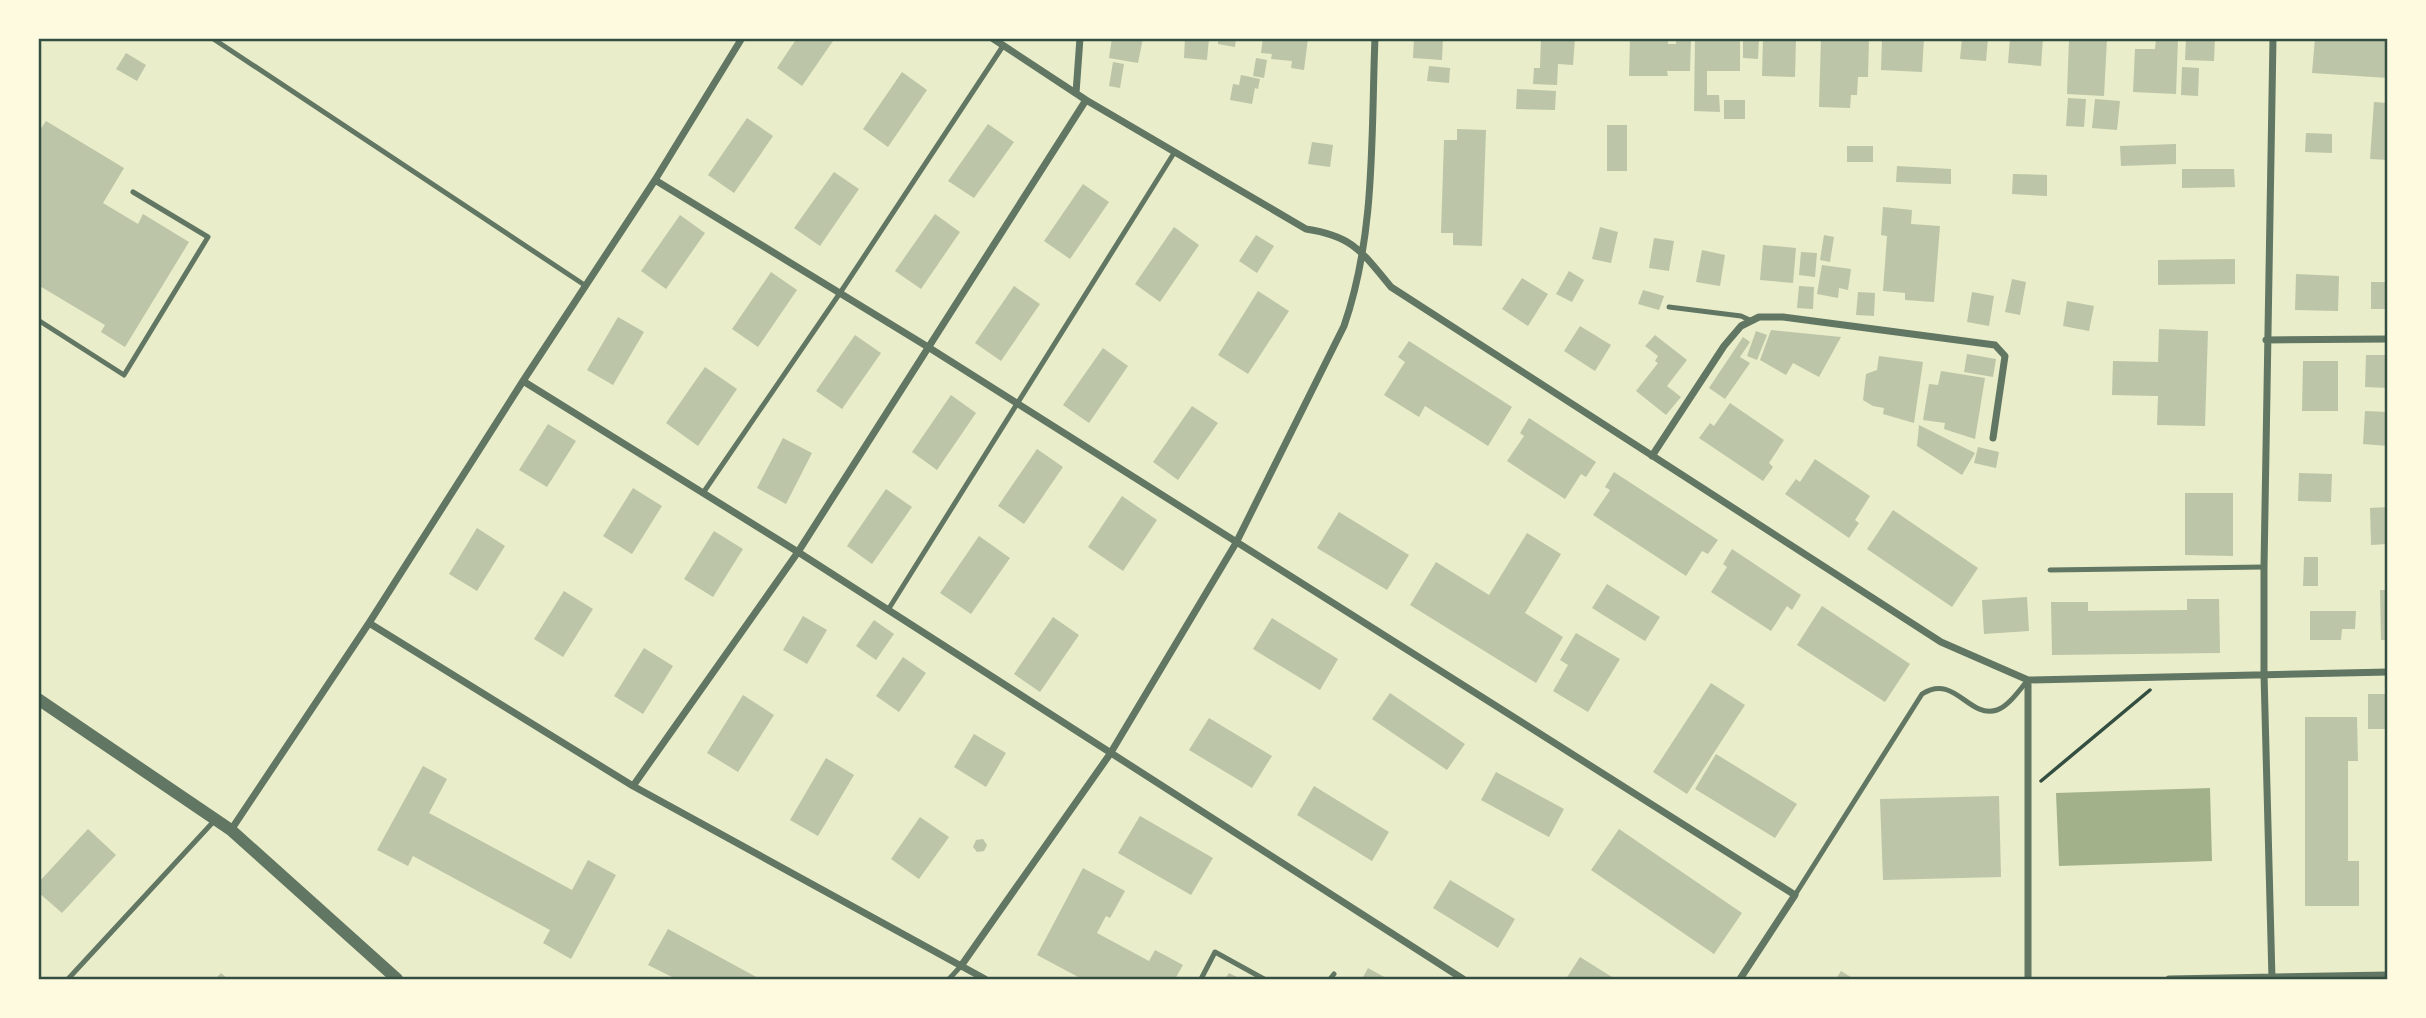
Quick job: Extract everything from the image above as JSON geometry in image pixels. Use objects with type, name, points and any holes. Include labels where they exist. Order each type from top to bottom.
[{"type":"street","points":[[231,830],[369,623],[655,180],[742,38]]},
{"type":"street","points":[[992,38],[1086,100],[1306,229],[1343,238],[1363,253],[1391,287],[1941,642],[2028,680],[2388,671]]},
{"type":"street","points":[[1076,93],[1080,38]]},
{"type":"street","points":[[961,966],[1110,754],[1236,543],[1344,326],[1355,293],[1368,212],[1375,38]]},
{"type":"street","points":[[2272,978],[2263,567],[2273,38]]},
{"type":"street","points":[[633,786],[798,552],[1086,100]]},
{"type":"street","points":[[655,180],[928,347],[1795,895],[1740,979]]},
{"type":"street","points":[[1652,456],[1724,346],[1741,326],[1759,317],[1783,317],[1996,345],[2004,356],[1993,438]]},
{"type":"street","points":[[2266,340],[2388,339]]},
{"type":"street","points":[[523,381],[798,552],[1463,979]]},
{"type":"street","points":[[369,623],[633,786],[985,979]]},
{"type":"street","points":[[2028,680],[2028,979]]},
{"type":"street","points":[[38,699],[231,830],[397,979]]},
{"type":"street","points":[[2169,979],[2388,975]]},
{"type":"lane","points":[[212,38],[586,286]]},
{"type":"lane","points":[[703,493],[840,293],[1003,46]]},
{"type":"lane","points":[[888,610],[1174,153]]},
{"type":"lane","points":[[38,320],[124,375],[208,237],[133,192]]},
{"type":"lane","points":[[1669,307],[1741,316],[1752,321]]},
{"type":"lane","points":[[2050,570],[2263,567]]},
{"type":"lane","points":[[1795,895],[1922,694],[1937,687],[1946,689],[1981,709],[1999,710],[2028,680]]},
{"type":"lane","points":[[68,979],[216,819]]},
{"type":"lane","points":[[1201,979],[1216,952],[1264,979]]},
{"type":"lane","points":[[949,979],[961,966]]},
{"type":"path","points":[[2028,792],[2168,676]]},
{"type":"shaded area","points":[[2210,788],[2212,861],[2059,866],[2056,793]]},
{"type":"building","points":[[797,38],[835,38],[802,86],[777,68]]},
{"type":"building","points":[[1112,38],[1143,38],[1138,63],[1109,58]]},
{"type":"building","points":[[1185,38],[1209,38],[1207,60],[1184,58]]},
{"type":"building","points":[[1218,38],[1236,38],[1235,47],[1218,44]]},
{"type":"building","points":[[1263,38],[1308,38],[1304,70],[1291,68],[1292,61],[1271,59],[1272,54],[1261,53]]},
{"type":"building","points":[[1414,38],[1443,38],[1442,60],[1413,58]]},
{"type":"building","points":[[1541,38],[1575,38],[1573,65],[1558,64],[1557,85],[1533,84],[1534,68],[1540,68]]},
{"type":"building","points":[[1630,38],[1668,38],[1668,44],[1676,44],[1676,38],[1691,38],[1690,71],[1667,71],[1668,76],[1629,76]]},
{"type":"building","points":[[1695,38],[1740,38],[1740,71],[1707,71],[1707,95],[1719,95],[1720,112],[1694,111]]},
{"type":"building","points":[[1743,38],[1759,38],[1758,59],[1743,58]]},
{"type":"building","points":[[1763,38],[1796,38],[1795,77],[1762,76]]},
{"type":"building","points":[[1821,38],[1869,38],[1868,77],[1858,77],[1857,95],[1851,95],[1850,108],[1819,107]]},
{"type":"building","points":[[1882,38],[1924,38],[1922,72],[1881,70]]},
{"type":"building","points":[[1962,38],[1988,38],[1986,61],[1960,59]]},
{"type":"building","points":[[2010,38],[2043,38],[2041,66],[2008,63]]},
{"type":"building","points":[[2069,38],[2107,38],[2104,96],[2067,94]]},
{"type":"building","points":[[2156,38],[2178,38],[2176,94],[2133,92],[2135,49],[2155,49]]},
{"type":"building","points":[[2186,38],[2215,38],[2214,61],[2185,60]]},
{"type":"building","points":[[2315,38],[2388,40],[2388,78],[2312,73]]},
{"type":"building","points":[[126,53],[146,65],[137,81],[116,69]]},
{"type":"building","points":[[1256,58],[1267,60],[1264,78],[1253,76]]},
{"type":"building","points":[[1113,62],[1124,64],[1120,88],[1109,86]]},
{"type":"building","points":[[1429,66],[1450,68],[1449,83],[1427,81]]},
{"type":"building","points":[[2182,67],[2199,68],[2198,96],[2181,95]]},
{"type":"building","points":[[902,72],[927,90],[888,147],[863,129]]},
{"type":"building","points":[[1241,75],[1260,79],[1252,104],[1230,100],[1233,84],[1239,85]]},
{"type":"building","points":[[1517,89],[1556,91],[1555,110],[1516,109]]},
{"type":"building","points":[[2068,98],[2086,99],[2084,127],[2066,126]]},
{"type":"building","points":[[2095,99],[2120,101],[2117,130],[2092,128]]},
{"type":"building","points":[[1724,100],[1745,100],[1745,119],[1724,119]]},
{"type":"building","points":[[2374,102],[2388,103],[2388,160],[2370,159]]},
{"type":"building","points":[[747,118],[773,136],[734,193],[708,175]]},
{"type":"building","points":[[46,121],[124,168],[103,203],[138,224],[143,214],[189,242],[125,347],[101,332],[105,325],[38,285],[38,133]]},
{"type":"building","points":[[988,124],[1014,142],[974,198],[948,181]]},
{"type":"building","points":[[1607,125],[1627,125],[1627,171],[1607,171]]},
{"type":"building","points":[[1457,129],[1486,130],[1482,246],[1453,245],[1453,233],[1441,233],[1444,140],[1457,140]]},
{"type":"building","points":[[2306,133],[2332,134],[2332,153],[2305,152]]},
{"type":"building","points":[[1312,142],[1333,145],[1330,167],[1308,164]]},
{"type":"building","points":[[2176,144],[2176,164],[2121,166],[2120,146]]},
{"type":"building","points":[[1847,146],[1873,146],[1873,162],[1847,162]]},
{"type":"building","points":[[1897,166],[1951,169],[1951,184],[1896,182]]},
{"type":"building","points":[[2182,169],[2234,169],[2235,187],[2182,188]]},
{"type":"building","points":[[834,172],[859,189],[820,246],[794,228]]},
{"type":"building","points":[[2013,174],[2047,175],[2047,196],[2012,194]]},
{"type":"building","points":[[1083,184],[1109,202],[1070,259],[1044,241]]},
{"type":"building","points":[[1883,207],[1912,210],[1911,224],[1940,226],[1934,302],[1905,300],[1905,293],[1883,291],[1887,236],[1881,235]]},
{"type":"building","points":[[935,214],[960,232],[921,289],[895,271]]},
{"type":"building","points":[[680,215],[705,233],[666,289],[641,271]]},
{"type":"building","points":[[1174,227],[1199,245],[1160,302],[1135,284]]},
{"type":"building","points":[[1600,227],[1618,232],[1611,263],[1592,259]]},
{"type":"building","points":[[1256,235],[1274,246],[1257,273],[1239,261]]},
{"type":"building","points":[[1824,235],[1834,237],[1830,262],[1820,260]]},
{"type":"building","points":[[1654,238],[1674,241],[1669,271],[1649,268]]},
{"type":"building","points":[[1763,245],[1796,248],[1793,283],[1760,280]]},
{"type":"building","points":[[1702,250],[1725,255],[1720,286],[1696,282]]},
{"type":"building","points":[[1801,252],[1817,253],[1815,277],[1799,275]]},
{"type":"building","points":[[2235,259],[2235,284],[2158,285],[2158,260]]},
{"type":"building","points":[[1822,265],[1851,269],[1848,290],[1839,288],[1838,298],[1817,294]]},
{"type":"building","points":[[1569,271],[1584,280],[1572,302],[1556,294]]},
{"type":"building","points":[[771,272],[797,290],[758,347],[732,329]]},
{"type":"building","points":[[2296,274],[2339,276],[2338,311],[2295,310]]},
{"type":"building","points":[[1522,278],[1548,294],[1528,326],[1502,309]]},
{"type":"building","points":[[2012,279],[2026,282],[2020,315],[2005,312]]},
{"type":"building","points":[[2371,282],[2388,282],[2388,309],[2371,309]]},
{"type":"building","points":[[1014,286],[1040,304],[1001,361],[975,343]]},
{"type":"building","points":[[1799,286],[1814,287],[1813,309],[1797,308]]},
{"type":"building","points":[[1643,290],[1664,296],[1659,310],[1638,304]]},
{"type":"building","points":[[1258,291],[1289,311],[1248,374],[1218,355]]},
{"type":"building","points":[[1858,292],[1875,293],[1874,316],[1856,315]]},
{"type":"building","points":[[1972,292],[1994,296],[1989,326],[1967,322]]},
{"type":"building","points":[[2067,301],[2094,306],[2089,331],[2063,326]]},
{"type":"building","points":[[618,317],[644,332],[613,385],[587,370]]},
{"type":"building","points":[[1580,326],[1611,345],[1595,371],[1564,351]]},
{"type":"building","points":[[2159,329],[2208,331],[2205,426],[2157,425],[2158,396],[2112,395],[2113,361],[2158,362]]},
{"type":"building","points":[[1771,330],[1841,337],[1819,377],[1793,363],[1786,375],[1760,360]]},
{"type":"building","points":[[1756,331],[1767,335],[1757,360],[1747,356]]},
{"type":"building","points":[[855,335],[881,353],[842,409],[816,391]]},
{"type":"building","points":[[1655,335],[1687,360],[1667,386],[1681,397],[1666,415],[1636,391],[1658,363],[1655,361],[1658,356],[1645,346]]},
{"type":"building","points":[[1743,337],[1750,342],[1740,357],[1750,363],[1725,399],[1709,388]]},
{"type":"building","points":[[1409,341],[1512,407],[1488,446],[1425,406],[1419,417],[1384,395],[1405,362],[1398,357]]},
{"type":"building","points":[[1103,348],[1128,366],[1089,423],[1063,405]]},
{"type":"building","points":[[1967,354],[1996,359],[1993,377],[1964,372]]},
{"type":"building","points":[[2366,355],[2388,355],[2388,388],[2365,387]]},
{"type":"building","points":[[1879,356],[1923,362],[1914,423],[1883,414],[1884,408],[1863,400],[1866,374],[1877,370]]},
{"type":"building","points":[[2303,361],[2338,361],[2338,411],[2302,411]]},
{"type":"building","points":[[705,367],[737,389],[698,446],[666,423]]},
{"type":"building","points":[[1941,371],[1985,378],[1975,439],[1944,429],[1945,423],[1923,420],[1929,384],[1938,385]]},
{"type":"building","points":[[951,395],[976,413],[937,470],[912,452]]},
{"type":"building","points":[[1730,403],[1784,440],[1769,463],[1773,467],[1763,481],[1699,438],[1710,423],[1714,426]]},
{"type":"building","points":[[1192,406],[1218,423],[1178,480],[1153,462]]},
{"type":"building","points":[[2365,411],[2388,412],[2388,446],[2363,444]]},
{"type":"building","points":[[1529,418],[1596,462],[1586,477],[1581,474],[1565,499],[1507,461],[1524,436],[1520,433]]},
{"type":"building","points":[[548,424],[576,441],[547,487],[519,470]]},
{"type":"building","points":[[1919,425],[1975,453],[1962,475],[1917,446]]},
{"type":"building","points":[[783,438],[812,453],[786,504],[757,488]]},
{"type":"building","points":[[1978,447],[1999,452],[1996,468],[1974,463]]},
{"type":"building","points":[[1037,449],[1063,467],[1024,524],[998,506]]},
{"type":"building","points":[[1815,459],[1870,496],[1855,520],[1859,523],[1849,538],[1785,494],[1796,479],[1800,482]]},
{"type":"building","points":[[1614,472],[1718,540],[1708,554],[1702,551],[1686,576],[1593,515],[1610,490],[1605,487]]},
{"type":"building","points":[[2299,473],[2332,474],[2331,502],[2298,501]]},
{"type":"building","points":[[633,488],[662,506],[632,554],[603,536]]},
{"type":"building","points":[[886,489],[912,507],[872,564],[847,546]]},
{"type":"building","points":[[2185,493],[2233,493],[2233,556],[2185,555]]},
{"type":"building","points":[[1122,496],[1157,520],[1123,571],[1088,547]]},
{"type":"building","points":[[2388,507],[2387,544],[2371,545],[2370,508]]},
{"type":"building","points":[[1893,510],[1978,568],[1952,607],[1867,549]]},
{"type":"building","points":[[1339,512],[1409,555],[1387,590],[1317,548]]},
{"type":"building","points":[[477,528],[505,546],[477,591],[449,574]]},
{"type":"building","points":[[714,531],[743,549],[713,597],[684,579]]},
{"type":"building","points":[[1527,533],[1561,554],[1525,613],[1563,637],[1536,683],[1410,605],[1436,562],[1489,595]]},
{"type":"building","points":[[979,536],[1010,558],[971,614],[940,593]]},
{"type":"building","points":[[1732,549],[1801,595],[1792,610],[1787,606],[1771,631],[1711,592],[1727,567],[1723,564]]},
{"type":"building","points":[[2304,557],[2318,557],[2318,586],[2303,586]]},
{"type":"building","points":[[1607,584],[1660,617],[1645,641],[1592,608]]},
{"type":"building","points":[[2380,590],[2388,590],[2388,640],[2381,640]]},
{"type":"building","points":[[564,591],[593,609],[563,657],[534,639]]},
{"type":"building","points":[[2027,597],[2029,631],[1984,634],[1982,600]]},
{"type":"building","points":[[2187,599],[2219,599],[2220,653],[2052,655],[2051,602],[2088,602],[2088,611],[2187,610]]},
{"type":"building","points":[[1822,606],[1910,664],[1885,702],[1797,645]]},
{"type":"building","points":[[2310,611],[2356,611],[2355,629],[2342,629],[2341,640],[2310,640]]},
{"type":"building","points":[[803,616],[827,630],[807,664],[783,650]]},
{"type":"building","points":[[1053,617],[1079,635],[1040,692],[1014,674]]},
{"type":"building","points":[[1272,618],[1338,659],[1320,690],[1253,649]]},
{"type":"building","points":[[874,620],[894,634],[876,660],[856,646]]},
{"type":"building","points":[[1576,633],[1620,659],[1588,712],[1553,691],[1568,665],[1560,660]]},
{"type":"building","points":[[644,648],[673,666],[643,714],[614,696]]},
{"type":"building","points":[[903,657],[926,673],[899,712],[876,696]]},
{"type":"building","points":[[1711,683],[1745,705],[1687,794],[1653,772]]},
{"type":"building","points":[[1390,693],[1465,744],[1447,770],[1372,719]]},
{"type":"building","points":[[2368,694],[2388,694],[2388,729],[2368,729]]},
{"type":"building","points":[[743,695],[774,715],[738,772],[707,753]]},
{"type":"building","points":[[2305,717],[2357,717],[2358,761],[2348,761],[2348,861],[2359,861],[2359,906],[2305,906]]},
{"type":"building","points":[[1209,718],[1272,756],[1252,788],[1189,750]]},
{"type":"building","points":[[974,734],[1006,753],[986,787],[954,767]]},
{"type":"building","points":[[1716,754],[1797,804],[1775,838],[1695,789]]},
{"type":"building","points":[[826,758],[854,775],[818,836],[790,820]]},
{"type":"building","points":[[423,766],[447,779],[429,813],[572,890],[588,860],[616,875],[571,959],[543,943],[550,930],[413,856],[408,866],[377,850]]},
{"type":"building","points":[[1496,772],[1564,809],[1549,837],[1481,800]]},
{"type":"building","points":[[1314,786],[1389,832],[1372,861],[1297,815]]},
{"type":"building","points":[[1999,796],[2001,877],[1883,880],[1880,799]]},
{"type":"building","points":[[1140,816],[1213,858],[1191,895],[1118,853]]},
{"type":"building","points":[[920,817],[949,837],[919,879],[891,859]]},
{"type":"building","points":[[88,829],[116,855],[62,913],[38,892],[38,883]]},
{"type":"building","points":[[1619,829],[1742,913],[1714,954],[1591,870]]},
{"type":"building","points":[[983,839],[987,845],[984,851],[977,852],[973,847],[976,840]]},
{"type":"building","points":[[1083,868],[1125,891],[1110,918],[1106,916],[1097,933],[1149,961],[1155,950],[1183,965],[1175,979],[1082,979],[1037,955]]},
{"type":"building","points":[[1450,880],[1515,919],[1498,948],[1433,908]]},
{"type":"building","points":[[668,929],[760,979],[676,979],[648,965]]},
{"type":"building","points":[[1580,957],[1615,979],[1566,979]]},
{"type":"building","points":[[1368,968],[1388,979],[1362,979]]},
{"type":"building","points":[[1841,971],[1854,979],[1836,979]]},
{"type":"building","points":[[221,973],[228,979],[215,979]]},
{"type":"building","points":[[1229,973],[1241,979],[1225,979]]}]
